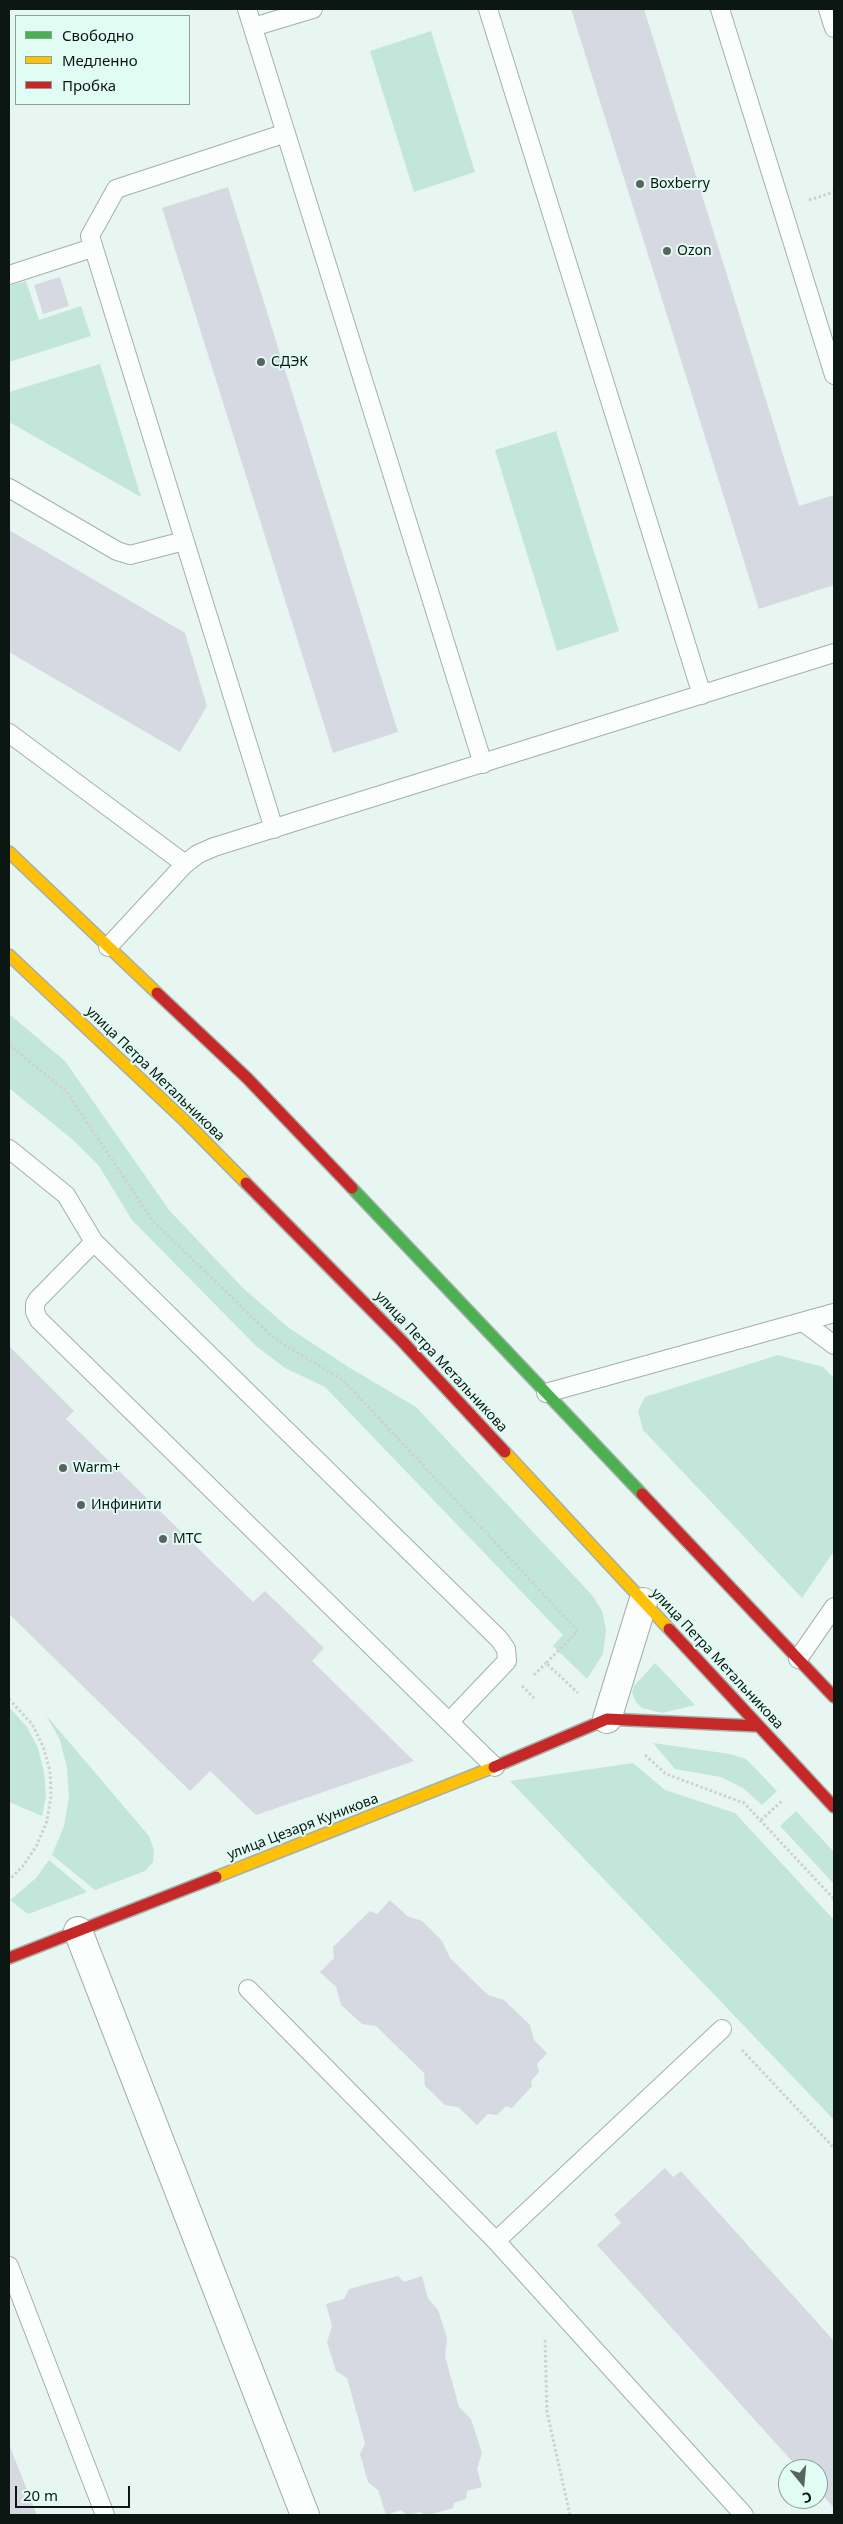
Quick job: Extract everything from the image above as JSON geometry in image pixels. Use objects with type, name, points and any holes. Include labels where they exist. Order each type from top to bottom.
[{"type":"main road","points":[[9,852],[247,1078],[834,1697]]},
{"type":"main road","name":"улица Петра Метальникова","points":[[9,955],[184,1121],[402,1341],[834,1807]]},
{"type":"main road","points":[[607,1719],[758,1726]]},
{"type":"main road","name":"улица Цезаря Куникова","points":[[9,1958],[495,1767],[607,1719]]},
{"type":"street","points":[[607,1719],[643,1602]]},
{"type":"street","points":[[78,1931],[305,2515]]},
{"type":"lane","points":[[247,9],[483,764]]},
{"type":"lane","points":[[253,27],[313,9]]},
{"type":"lane","points":[[488,9],[702,695]]},
{"type":"lane","points":[[720,9],[834,375]]},
{"type":"lane","points":[[828,9],[834,28]]},
{"type":"lane","points":[[274,829],[92,248],[90,236],[116,189],[286,133]]},
{"type":"lane","points":[[9,274],[92,248]]},
{"type":"lane","points":[[9,488],[117,551],[130,555],[184,541]]},
{"type":"lane","points":[[108,947],[185,864],[198,854],[214,847],[834,654]]},
{"type":"lane","points":[[9,733],[185,864]]},
{"type":"lane","points":[[9,1149],[66,1195],[94,1242],[506,1649],[507,1661],[500,1671],[449,1722]]},
{"type":"lane","points":[[94,1242],[38,1299],[35,1304],[35,1312],[39,1320],[495,1767]]},
{"type":"lane","points":[[546,1393],[834,1313]]},
{"type":"lane","points":[[803,1322],[834,1345]]},
{"type":"lane","points":[[798,1659],[834,1607]]},
{"type":"lane","points":[[248,1990],[496,2241],[744,2515]]},
{"type":"lane","points":[[496,2241],[722,2029]]},
{"type":"lane","points":[[9,2266],[105,2515]]},
{"type":"path","points":[[9,1045],[66,1091],[153,1220],[275,1339],[343,1380],[578,1632],[546,1663],[666,1774],[744,1803],[834,1898]]},
{"type":"path","points":[[9,1699],[32,1724],[43,1746],[50,1771],[51,1796],[47,1821],[37,1845],[23,1866],[9,1880]]},
{"type":"path","points":[[722,2029],[834,2148]]},
{"type":"path","points":[[544,2294],[547,2412],[570,2515]]},
{"type":"green space","points":[[431,31],[475,172],[414,192],[370,51]]},
{"type":"green space","points":[[26,281],[39,320],[81,306],[91,336],[9,362],[9,286]]},
{"type":"green space","points":[[100,364],[141,497],[9,422],[9,392]]},
{"type":"green space","points":[[556,431],[619,631],[557,651],[495,450]]},
{"type":"green space","points":[[9,1014],[65,1061],[169,1210],[243,1288],[289,1328],[350,1368],[416,1407],[592,1595],[602,1611],[606,1629],[603,1654],[587,1679],[553,1646],[563,1635],[325,1387],[285,1368],[256,1346],[132,1220],[99,1166],[73,1140],[9,1088]]},
{"type":"green space","points":[[778,1355],[823,1367],[834,1378],[834,1551],[802,1598],[643,1430],[638,1411],[645,1397]]},
{"type":"green space","points":[[655,1663],[695,1705],[662,1713],[642,1708],[636,1702],[632,1693],[634,1686]]},
{"type":"green space","points":[[9,1707],[27,1727],[38,1748],[44,1772],[46,1796],[42,1816],[9,1802]]},
{"type":"green space","points":[[46,1715],[149,1836],[154,1850],[153,1862],[145,1871],[95,1890],[52,1855],[64,1826],[69,1797],[67,1768],[60,1740]]},
{"type":"green space","points":[[653,1743],[730,1754],[746,1759],[777,1791],[762,1805],[743,1788],[721,1777],[675,1769]]},
{"type":"green space","points":[[633,1763],[665,1790],[735,1813],[834,1920],[834,2120],[510,1781]]},
{"type":"green space","points":[[796,1811],[834,1852],[834,1884],[780,1826]]},
{"type":"green space","points":[[49,1860],[87,1892],[28,1914],[10,1900],[36,1878]]},
{"type":"building","points":[[571,9],[644,9],[799,506],[834,495],[834,585],[759,609]]},
{"type":"building","points":[[228,187],[398,732],[333,753],[162,208]]},
{"type":"building","points":[[60,277],[69,306],[43,314],[34,285]]},
{"type":"building","points":[[9,530],[185,633],[207,706],[180,752],[9,652]]},
{"type":"building","name":"Инфинити","points":[[9,1346],[74,1411],[66,1419],[253,1602],[265,1591],[324,1648],[312,1661],[414,1761],[256,1815],[210,1771],[190,1791],[9,1614]]},
{"type":"building","points":[[390,1900],[407,1916],[422,1921],[442,1941],[450,1958],[488,1995],[504,2000],[530,2025],[534,2040],[547,2053],[537,2064],[539,2072],[531,2081],[532,2086],[512,2108],[506,2106],[497,2115],[488,2114],[477,2125],[458,2107],[445,2105],[425,2086],[424,2073],[376,2026],[362,2024],[341,2005],[336,1987],[320,1972],[334,1958],[333,1947],[370,1911],[377,1914]]},
{"type":"building","points":[[665,2168],[673,2177],[681,2171],[834,2341],[834,2508],[828,2501],[828,2459],[790,2459],[597,2245],[621,2223],[614,2215]]},
{"type":"building","points":[[398,2276],[404,2282],[422,2276],[428,2298],[438,2310],[447,2338],[445,2356],[459,2407],[471,2419],[482,2453],[477,2469],[482,2487],[467,2491],[466,2499],[454,2503],[453,2508],[429,2515],[423,2515],[421,2512],[407,2515],[401,2510],[386,2515],[378,2490],[368,2482],[360,2454],[365,2443],[347,2378],[336,2371],[327,2342],[332,2326],[326,2304],[344,2299],[349,2289]]},
{"type":"building","points":[[9,2444],[37,2515],[9,2515]]},
{"type":"traffic: fast","points":[[352,1188],[642,1494]]},
{"type":"traffic: slow","points":[[9,852],[157,993]]},
{"type":"traffic: slow","points":[[9,955],[185,1121],[246,1183]]},
{"type":"traffic: slow","points":[[505,1452],[669,1629]]},
{"type":"traffic: slow","points":[[216,1877],[494,1767]]},
{"type":"traffic: jam","points":[[157,993],[247,1078],[352,1188]]},
{"type":"traffic: jam","points":[[246,1183],[402,1341],[505,1452]]},
{"type":"traffic: jam","points":[[642,1494],[834,1697]]},
{"type":"traffic: jam","points":[[669,1629],[834,1807]]},
{"type":"traffic: jam","points":[[494,1767],[607,1719],[758,1726]]},
{"type":"traffic: jam","points":[[9,1958],[216,1877]]},
{"type":"place","name":"Boxberry","points":[[640,184]]},
{"type":"place","name":"Ozon","points":[[667,251]]},
{"type":"place","name":"СДЭК","points":[[261,362]]},
{"type":"place","name":"Warm+","points":[[63,1468]]},
{"type":"place","name":"Инфинити","points":[[81,1505]]},
{"type":"place","name":"МТС","points":[[163,1539]]}]
